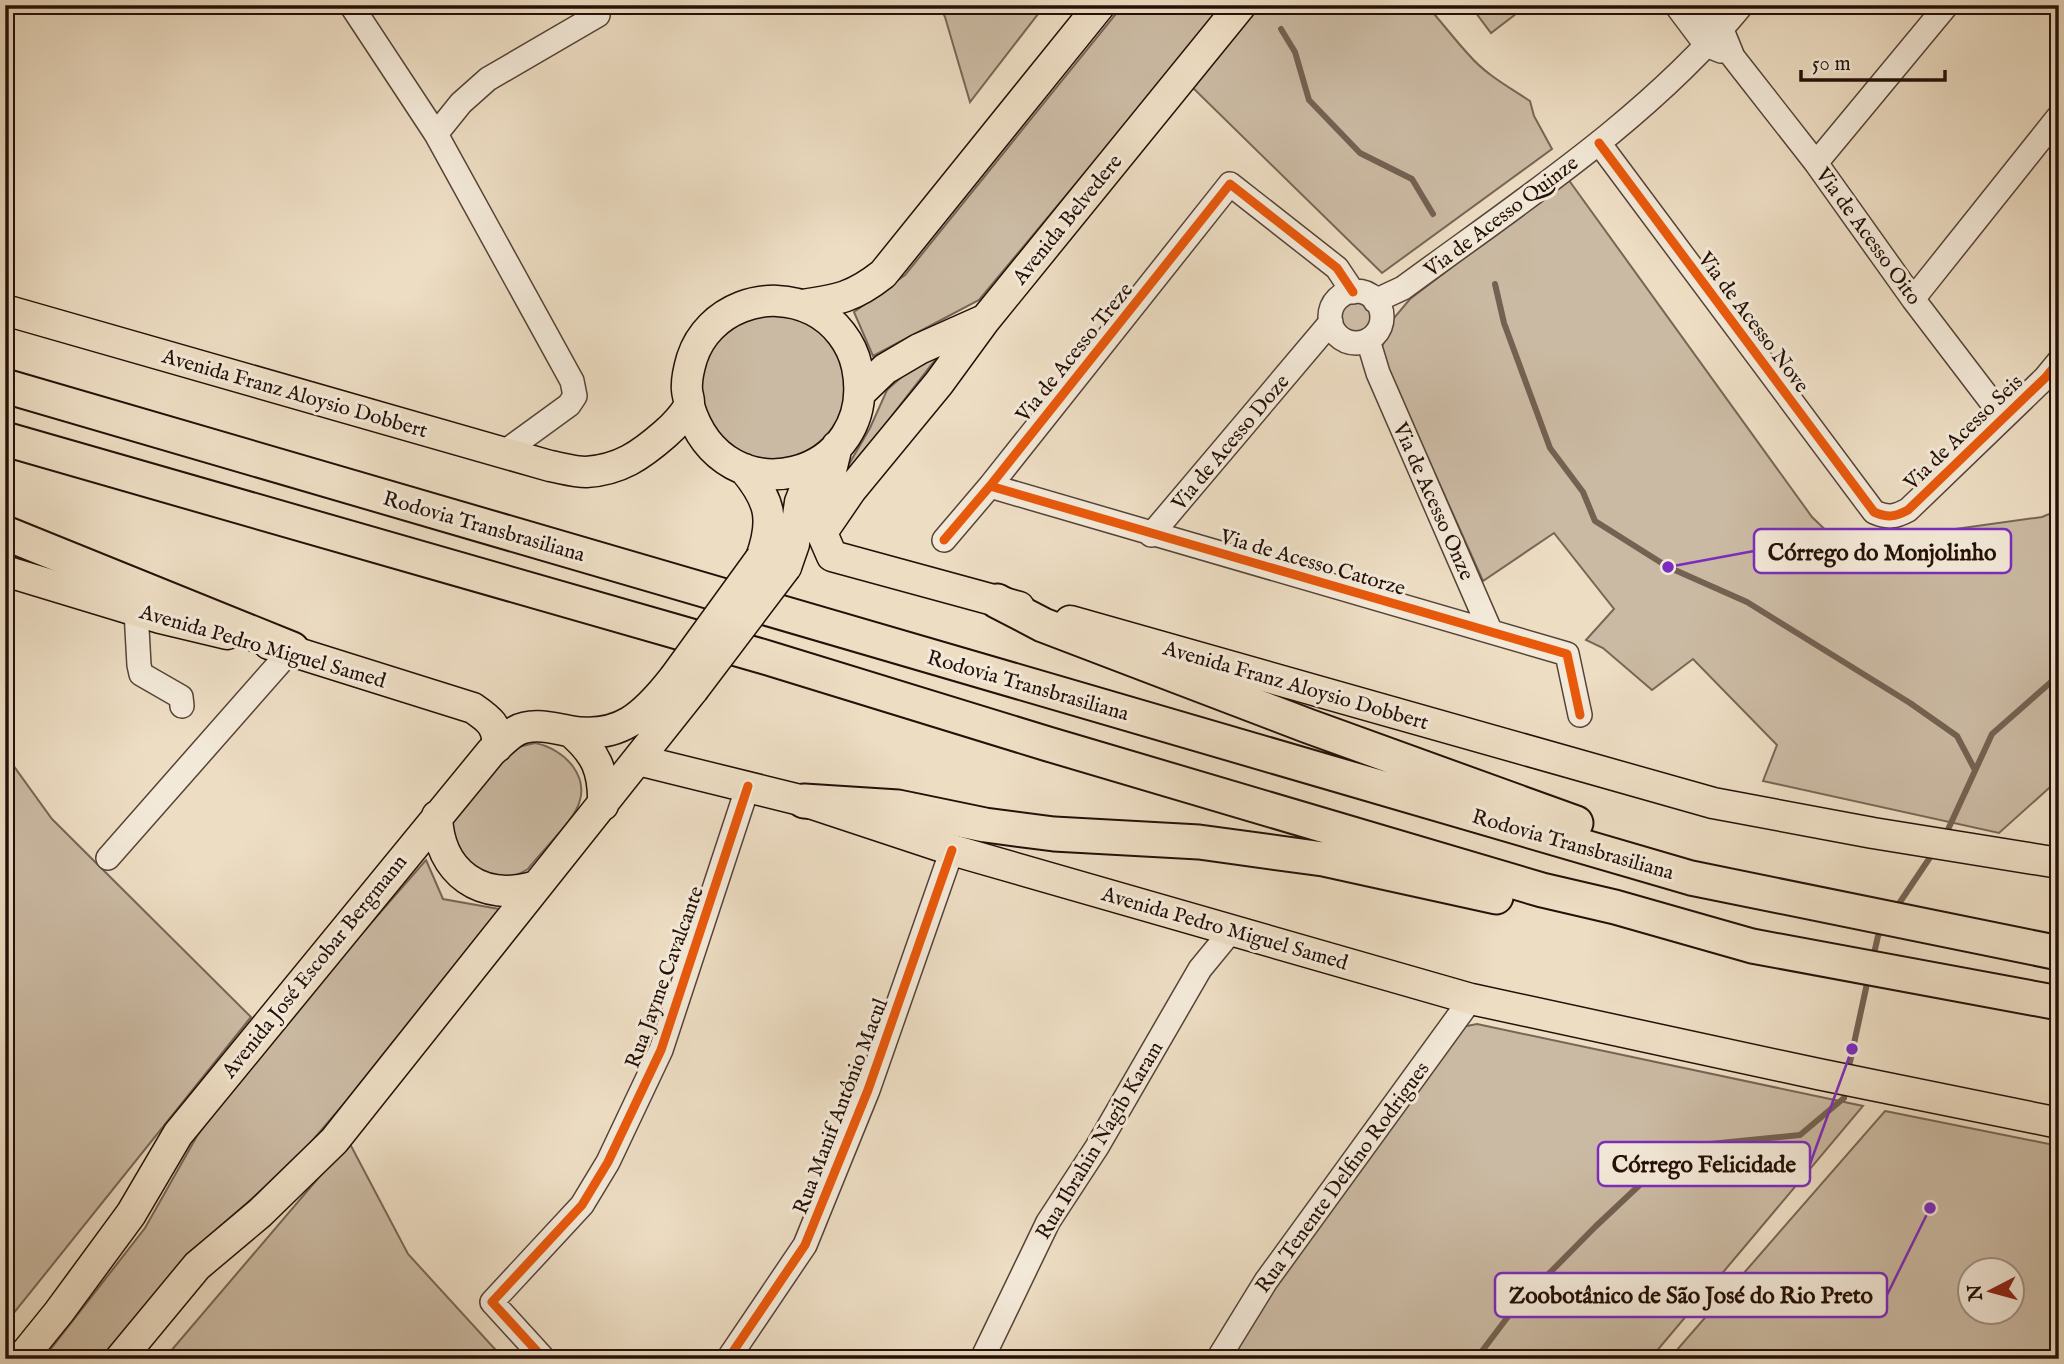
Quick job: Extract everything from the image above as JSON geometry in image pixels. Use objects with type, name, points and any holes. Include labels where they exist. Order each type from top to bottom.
[{"type":"highway","name":"Rodovia Transbrasiliana","points":[[5,386],[1691,878],[2059,953]]},
{"type":"highway","points":[[5,439],[768,658],[1528,886],[1752,946],[2059,1003]]},
{"type":"highway","points":[[5,533],[292,649]]},
{"type":"highway","points":[[997,601],[1043,625],[1308,726],[1633,844],[1662,857],[1691,878]]},
{"type":"highway","points":[[804,801],[898,807],[985,825],[1054,834],[1199,842],[1323,859],[1635,929],[1698,930]]},
{"type":"main road","points":[[802,305],[834,300],[861,291],[883,274],[1101,5]]},
{"type":"main road","name":"Avenida Belvedere","points":[[860,393],[885,369],[908,355],[985,320],[1241,5]]},
{"type":"main road","points":[[120,1359],[197,1266],[260,1213],[334,1141],[638,760],[683,685],[774,563],[794,544],[800,502],[826,455],[853,421],[860,393],[856,361],[841,332],[830,321],[802,305],[786,301],[752,303],[737,308],[710,328],[700,341],[688,372],[687,389],[696,426],[708,444],[724,459],[744,469],[772,475],[801,470],[826,455]]},
{"type":"main road","name":"Avenida Franz Aloysio Dobbert","points":[[5,310],[503,453],[585,472],[626,464],[672,428],[689,406]]},
{"type":"main road","points":[[821,534],[851,490],[939,383],[985,320]]},
{"type":"main road","points":[[821,534],[827,487],[826,455]]},
{"type":"main road","points":[[744,469],[766,502],[774,563]]},
{"type":"main road","name":"Avenida Franz Aloysio Dobbert","points":[[821,534],[832,556],[1713,803],[1873,833],[2059,863]]},
{"type":"main road","name":"Avenida Pedro Miguel Samed","points":[[5,571],[148,614],[292,649],[473,708],[489,718],[496,728],[497,747]]},
{"type":"main road","name":"Avenida José Escobar Bergmann","points":[[21,1359],[131,1213],[178,1134],[437,816],[497,747],[518,730],[536,726],[590,732],[623,727],[683,685]]},
{"type":"main road","points":[[570,731],[586,745],[598,763],[604,783],[603,805]]},
{"type":"main road","name":"Avenida Pedro Miguel Samed","points":[[638,760],[804,801],[952,850],[1471,999],[2059,1123]]},
{"type":"main road","points":[[437,816],[438,832],[450,862],[474,883],[504,892],[536,886]]},
{"type":"street","points":[[351,5],[436,134],[572,381],[575,396],[569,405],[503,453]]},
{"type":"street","points":[[1676,5],[1714,37]]},
{"type":"street","points":[[1703,5],[1714,37]]},
{"type":"street","name":"Via de Acesso Quinze","points":[[1378,308],[1599,143],[1657,96],[1742,5]]},
{"type":"street","points":[[1816,163],[1947,5]]},
{"type":"street","points":[[436,134],[461,103],[488,79],[598,15]]},
{"type":"street","name":"Via de Acesso Oito","points":[[1714,37],[1733,57],[1816,163],[1913,299],[2003,416]]},
{"type":"street","points":[[1913,299],[2059,116]]},
{"type":"street","name":"Via de Acesso Nove","points":[[1599,143],[1866,503],[1874,512],[1885,517]]},
{"type":"street","name":"Via de Acesso Treze","points":[[944,540],[1230,184],[1337,268],[1346,295]]},
{"type":"street","points":[[1368,294],[1378,308],[1379,330],[1348,335],[1332,309],[1346,295],[1368,294]]},
{"type":"street","name":"Via de Acesso Doze","points":[[1151,534],[1309,349],[1348,335]]},
{"type":"street","name":"Via de Acesso Onze","points":[[1348,335],[1378,373],[1490,630]]},
{"type":"street","name":"Via de Acesso Seis","points":[[1885,517],[1897,516],[1908,510],[2045,378],[2059,361]]},
{"type":"street","name":"Via de Acesso Catorze","points":[[989,486],[1567,654],[1580,715]]},
{"type":"street","points":[[148,614],[139,656],[141,674],[181,697],[182,706]]},
{"type":"street","points":[[108,858],[292,649]]},
{"type":"street","name":"Rua Jayme Cavalcante","points":[[544,1359],[492,1302],[582,1205],[608,1162],[661,1050],[748,786]]},
{"type":"street","name":"Rua Manif Antônio Macul","points":[[728,1359],[805,1245],[868,1090],[952,850]]},
{"type":"street","name":"Rua Ibrahin Nagib Karam","points":[[982,1359],[1048,1222],[1097,1147],[1200,969],[1232,930]]},
{"type":"street","name":"Rua Tenente Delfino Rodrigues","points":[[1218,1359],[1266,1281],[1471,999]]},
{"type":"shaded area","points":[[939,5],[1045,5],[970,102]]},
{"type":"shaded area","points":[[1123,5],[1224,5],[979,300],[873,356],[854,312],[905,275]]},
{"type":"shaded area","points":[[1260,5],[1426,5],[1475,62],[1530,101],[1534,116],[1552,149],[1382,273],[1191,86]]},
{"type":"shaded area","points":[[1470,5],[1524,5],[1525,7],[1491,33]]},
{"type":"shaded area","points":[[1568,179],[1812,517],[1841,545],[2042,517],[2059,510],[2059,779],[1999,833],[1763,781],[1777,745],[1693,659],[1652,690],[1603,648],[1586,640],[1614,609],[1554,533],[1483,581],[1380,351],[1394,318],[1410,299]]},
{"type":"shaded area","points":[[1357,299],[1370,304],[1375,317],[1370,330],[1357,335],[1344,330],[1339,317],[1344,304]]},
{"type":"shaded area","points":[[773,315],[801,320],[824,336],[840,359],[845,387],[840,415],[824,438],[801,454],[773,459],[745,454],[722,438],[706,415],[701,387],[706,359],[722,336],[745,320]]},
{"type":"shaded area","points":[[938,356],[847,474],[845,471],[870,428],[887,390],[907,372]]},
{"type":"shaded area","points":[[535,743],[556,751],[573,767],[581,787],[576,810],[528,869],[510,877],[488,875],[463,863],[452,829],[454,818],[510,749]]},
{"type":"shaded area","points":[[5,754],[52,819],[251,1017],[5,1324]]},
{"type":"shaded area","points":[[426,860],[443,899],[499,909],[294,1162],[216,1230],[170,1276],[104,1359],[43,1359],[145,1228],[197,1136],[261,1049]]},
{"type":"shaded area","points":[[1477,1024],[1863,1106],[1650,1359],[1226,1359],[1270,1286],[1462,1027]]},
{"type":"shaded area","points":[[1885,1111],[2059,1146],[2059,1359],[1669,1359]]},
{"type":"shaded area","points":[[349,1142],[408,1254],[504,1359],[164,1359]]},
{"type":"waterway","points":[[1281,29],[1295,52],[1309,100],[1360,153],[1412,179],[1433,214]]},
{"type":"waterway","points":[[1495,284],[1504,323],[1550,448],[1583,492],[1595,521],[1668,567],[1747,602],[1910,703],[1957,736],[1975,770]]},
{"type":"waterway","points":[[1945,836],[1992,734],[2059,675]]},
{"type":"waterway","points":[[1896,908],[1935,850]]},
{"type":"waterway","points":[[1873,958],[1882,929]]},
{"type":"waterway","points":[[1848,1071],[1868,979]]},
{"type":"waterway","points":[[1476,1359],[1513,1310],[1595,1227],[1646,1179],[1690,1146],[1800,1135],[1844,1098],[1846,1089]]},
{"type":"cycle path","points":[[1599,143],[1874,512],[1891,516],[1908,510],[2045,378],[2059,361]]},
{"type":"cycle path","points":[[944,540],[1230,184],[1337,268],[1353,292]]},
{"type":"cycle path","points":[[990,486],[1567,654],[1580,715]]},
{"type":"cycle path","points":[[544,1359],[492,1302],[582,1205],[608,1162],[661,1050],[748,786]]},
{"type":"cycle path","points":[[728,1359],[805,1245],[868,1090],[952,850]]},
{"type":"place","name":"Córrego do Monjolinho","points":[[1668,567]]},
{"type":"place","name":"Córrego Felicidade","points":[[1852,1049]]},
{"type":"place","name":"Zoobotânico de São José do Rio Preto","points":[[1930,1208]]}]
